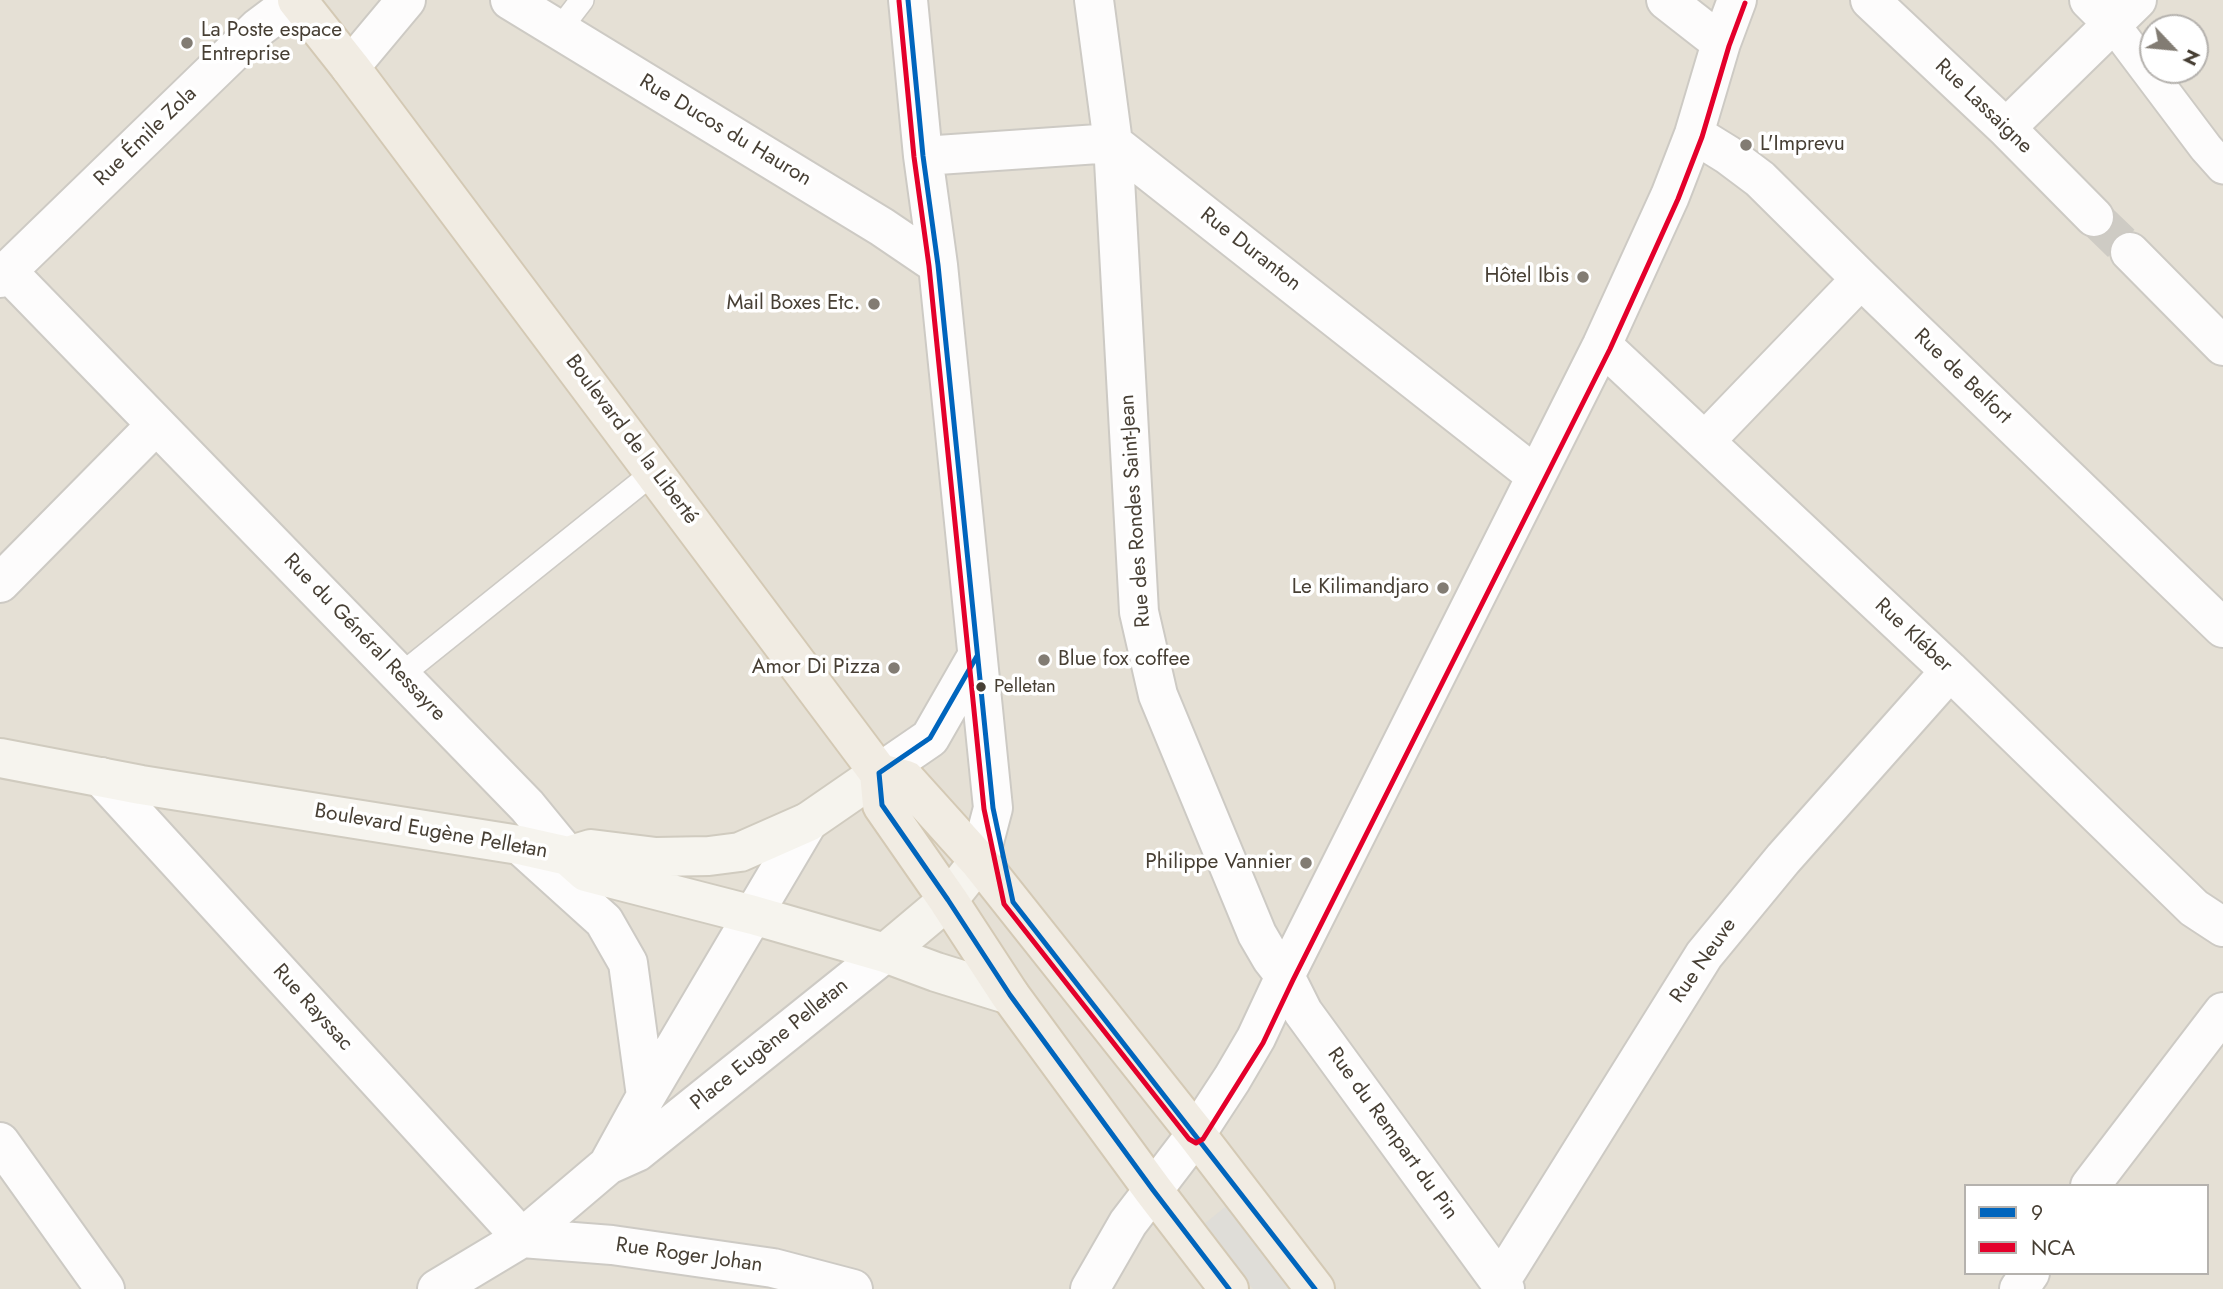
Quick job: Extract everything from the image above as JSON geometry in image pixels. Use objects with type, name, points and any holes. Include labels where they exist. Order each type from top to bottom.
[{"type":"main road","name":"Boulevard de la Liberté","points":[[296,0],[350,66],[879,773]]},
{"type":"main road","name":"Boulevard Eugène Pelletan","points":[[0,758],[519,845],[568,856],[586,872],[753,915],[885,953],[1010,995]]},
{"type":"main road","points":[[879,773],[882,805],[1010,995],[1229,1289]]},
{"type":"main road","points":[[568,856],[591,849],[656,857],[709,856],[740,852],[808,822],[879,773],[906,780],[979,860],[1013,902],[1315,1289]]},
{"type":"main road","name":"Place Eugène Pelletan","points":[[885,953],[948,900],[979,860]]},
{"type":"street","name":"Rue Émile Zola","points":[[2,271],[258,28],[296,0]]},
{"type":"street","points":[[350,66],[406,0]]},
{"type":"street","name":"Rue Ducos du Hauron","points":[[510,0],[939,265]]},
{"type":"street","points":[[908,0],[923,156],[939,265],[993,808],[1013,902]]},
{"type":"street","name":"Rue des Rondes Saint-Jean","points":[[1094,0],[1113,143],[1139,612],[1158,695],[1257,934],[1285,976]]},
{"type":"street","points":[[1666,0],[1721,43]]},
{"type":"street","points":[[1090,1289],[1128,1223],[1196,1134],[1256,1038],[1602,345],[1670,196],[1694,134],[1737,0]]},
{"type":"street","name":"Rue Lassaigne","points":[[1870,0],[2007,128],[2094,217]]},
{"type":"street","points":[[2007,128],[2113,8],[2206,148],[2223,167]]},
{"type":"street","name":"Rue de Belfort","points":[[1694,134],[1760,179],[2223,628]]},
{"type":"street","points":[[923,156],[1113,143]]},
{"type":"street","name":"Rue Duranton","points":[[1113,143],[1535,475]]},
{"type":"street","points":[[2130,252],[2223,346]]},
{"type":"street","name":"Rue du Général Ressayre","points":[[2,271],[401,675],[527,806],[568,856]]},
{"type":"street","points":[[1705,441],[1861,279]]},
{"type":"street","name":"Rue Kléber","points":[[1602,345],[1950,671],[2194,908],[2223,928]]},
{"type":"street","points":[[0,583],[156,425]]},
{"type":"street","points":[[879,773],[930,738],[978,656]]},
{"type":"street","name":"Rue Neuve","points":[[1502,1286],[1704,955],[1783,859],[1950,671]]},
{"type":"street","name":"Rue Rayssac","points":[[101,777],[522,1238]]},
{"type":"street","points":[[979,860],[993,808]]},
{"type":"street","points":[[437,1289],[522,1238],[608,1165],[808,822]]},
{"type":"street","points":[[519,845],[604,921],[628,963],[646,1096]]},
{"type":"street","name":"Place Eugène Pelletan","points":[[608,1165],[637,1152],[885,953]]},
{"type":"street","name":"Rue du Rempart du Pin","points":[[1285,976],[1308,1019],[1502,1286]]},
{"type":"street","points":[[2092,1184],[2223,1012]]},
{"type":"street","points":[[0,1142],[105,1289]]},
{"type":"street","name":"Rue Roger Johan","points":[[522,1238],[611,1245],[774,1268],[853,1289]]},
{"type":"lane","points":[[559,30],[582,0]]},
{"type":"lane","points":[[401,675],[654,471]]},
{"type":"shaded area","points":[[0,0],[2223,0],[2223,1289],[0,1289]]},
{"type":"shaded area","points":[[1230,1203],[1296,1289],[1253,1289],[1203,1225]]},
{"type":"tunnel","points":[[2094,217],[2130,252]]},
{"type":"transit line","name":"9","points":[[908,0],[923,156],[938,265],[993,808],[1013,902],[1315,1289]]},
{"type":"transit line","name":"NCA","points":[[899,1],[914,157],[929,266],[984,809],[1004,904],[1189,1139],[1196,1143],[1203,1139],[1263,1043],[1610,349],[1678,199],[1702,137],[1745,3]]},
{"type":"transit line","name":"9","points":[[977,656],[930,738],[879,773],[882,805],[1010,995],[1229,1289]]},
{"type":"place","name":"La Poste espace Entreprise","points":[[187,43]]},
{"type":"place","name":"L'Imprevu","points":[[1746,145]]},
{"type":"place","name":"Hôtel Ibis","points":[[1583,277]]},
{"type":"place","name":"Mail Boxes Etc.","points":[[874,304]]},
{"type":"place","name":"Le Kilimandjaro","points":[[1443,588]]},
{"type":"place","name":"Blue fox coffee","points":[[1044,660]]},
{"type":"place","name":"Amor Di Pizza","points":[[894,668]]},
{"type":"place","name":"Pelletan","points":[[981,687]]},
{"type":"place","name":"Philippe Vannier","points":[[1306,863]]}]
